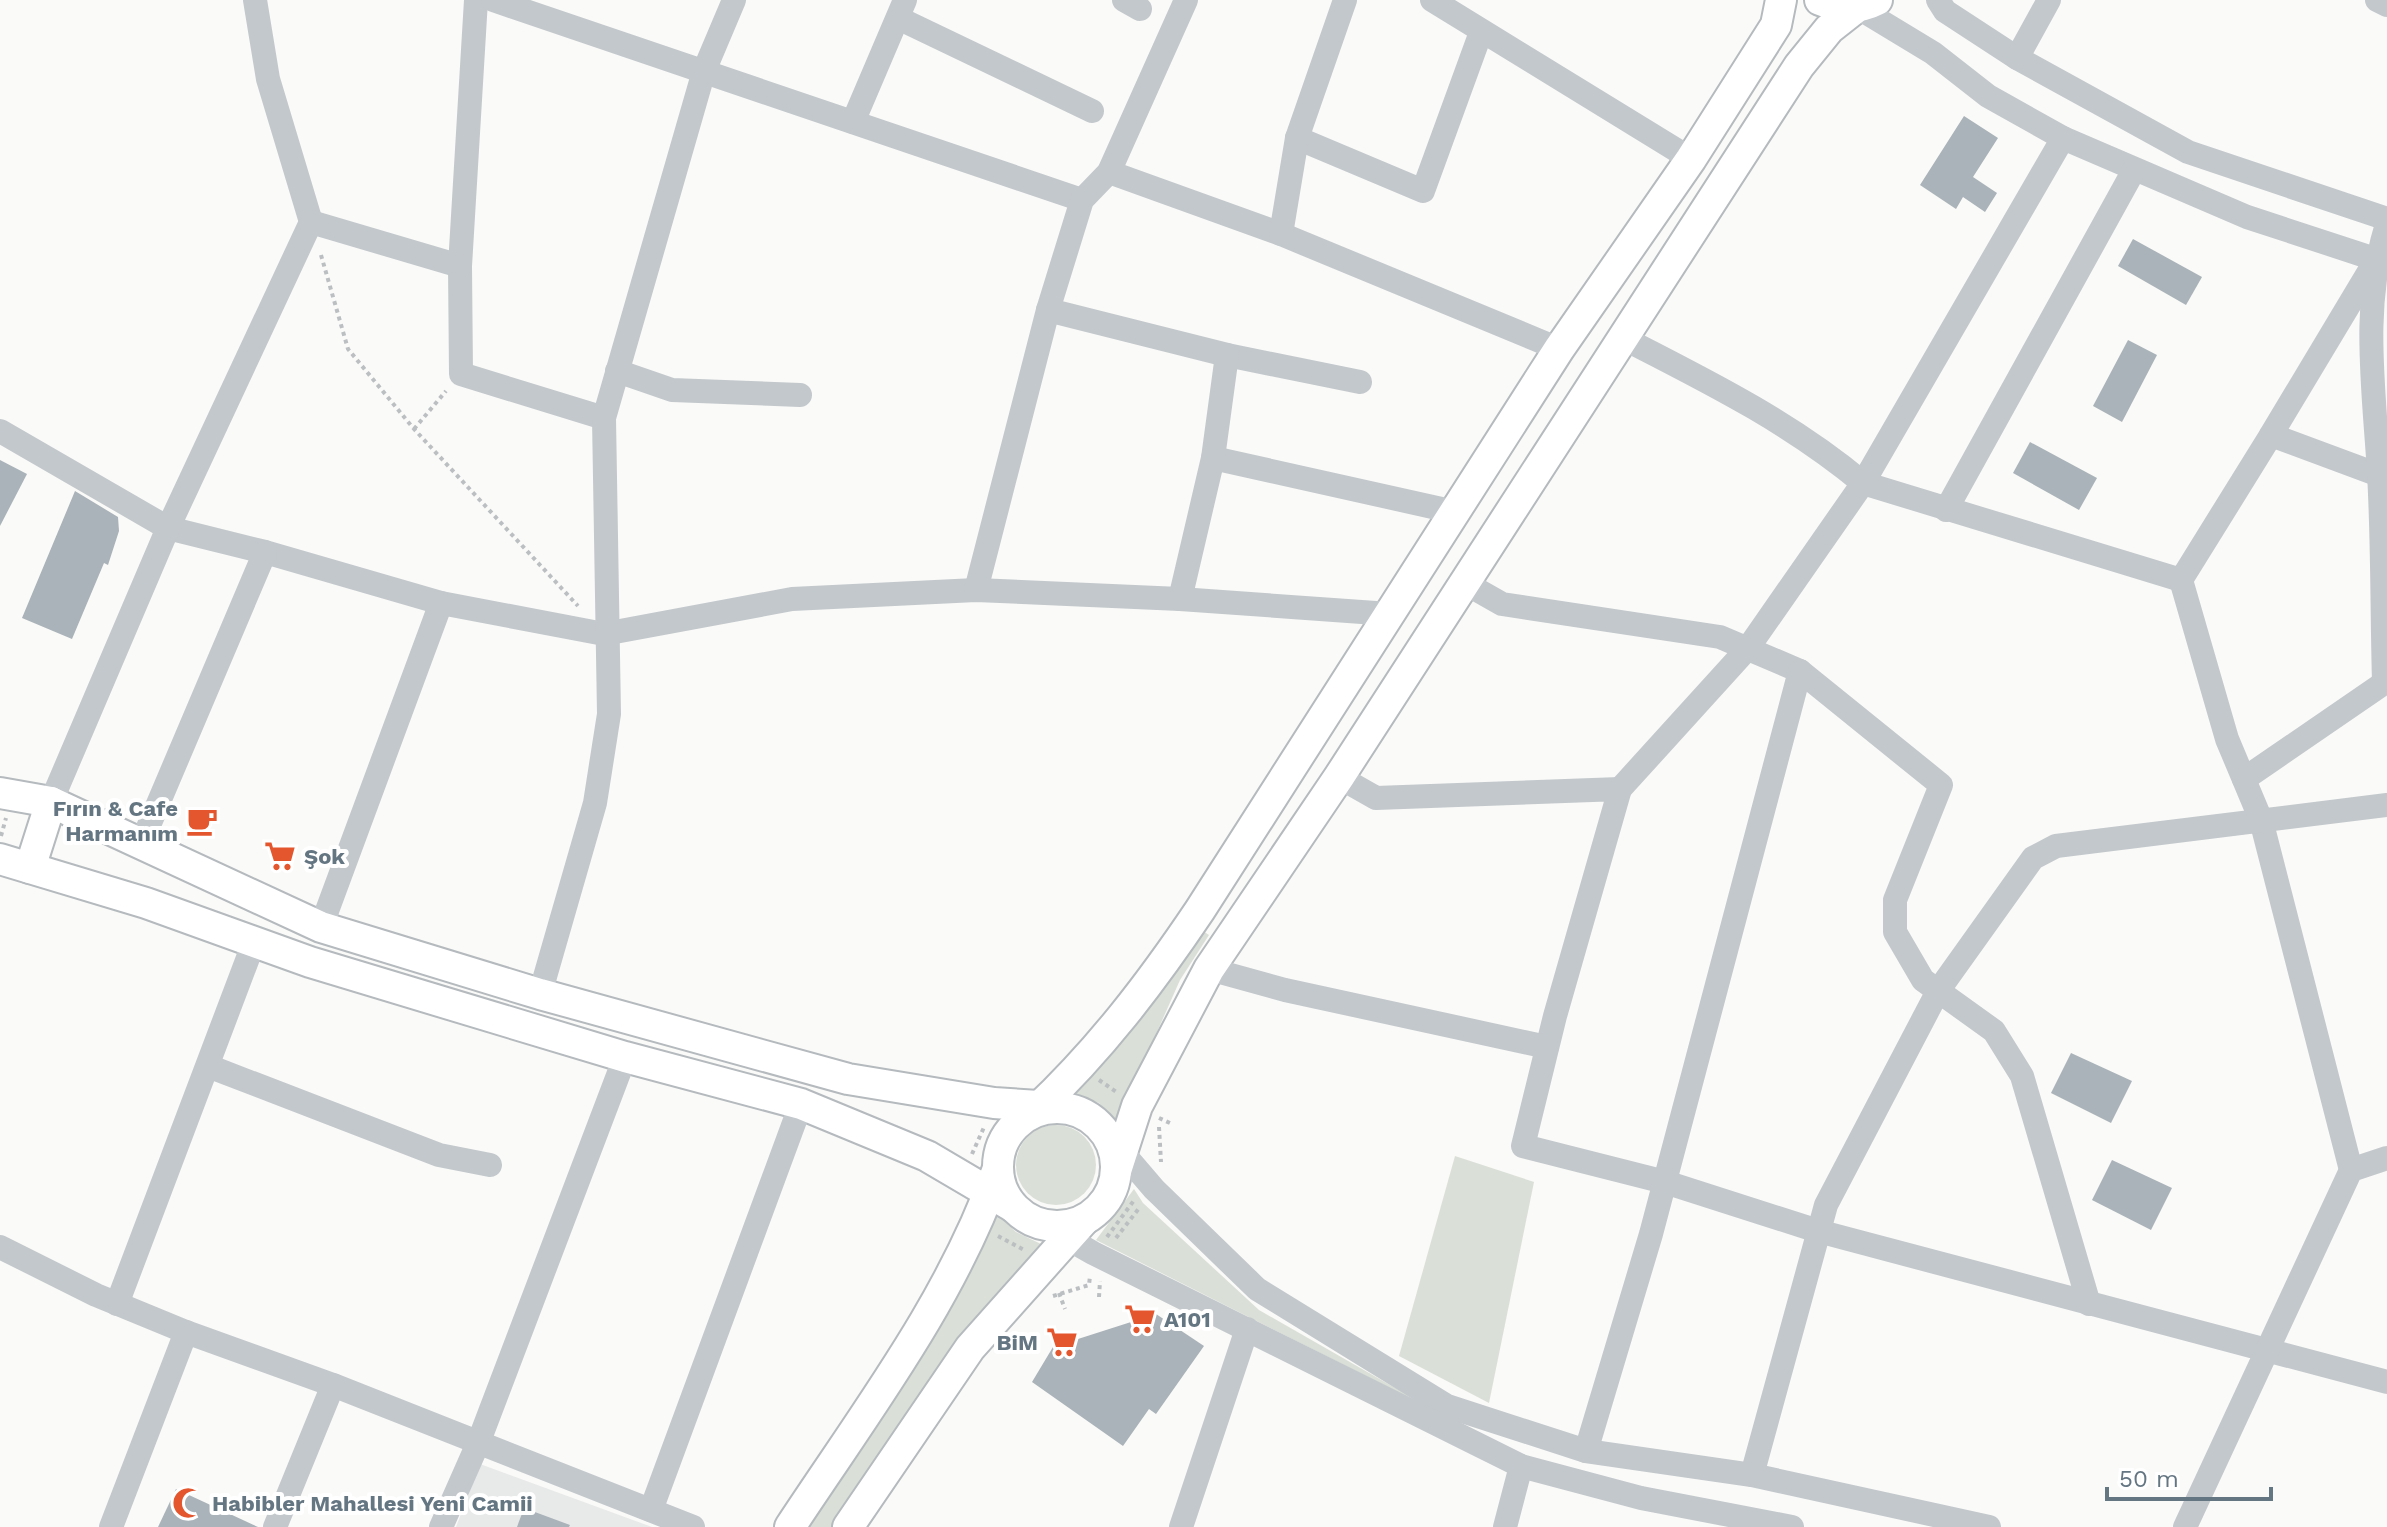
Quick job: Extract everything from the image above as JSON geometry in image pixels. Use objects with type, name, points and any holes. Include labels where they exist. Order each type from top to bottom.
[{"type":"main road","points":[[790,1527],[924,1324],[999,1190],[999,1152],[1006,1135],[1019,1121],[1043,1108],[1081,1068],[1164,964],[1559,349],[1691,159],[1776,25],[1781,0]]},
{"type":"main road","points":[[1820,0],[1839,7],[1867,4]]},
{"type":"main road","points":[[848,1527],[970,1348],[1065,1228],[1100,1208],[1112,1191],[1115,1152],[1209,969],[1339,777],[1799,66],[1829,29],[1867,4]]},
{"type":"main road","points":[[0,793],[51,802],[321,927],[540,994],[848,1079],[994,1103],[1073,1109],[1091,1118],[1115,1152]]},
{"type":"main road","points":[[30,868],[51,802]]},
{"type":"main road","points":[[0,859],[146,903],[254,942],[625,1057],[801,1104],[927,1156],[960,1176],[999,1190],[1026,1218],[1065,1228]]},
{"type":"street","points":[[51,802],[168,528],[311,222],[268,79],[255,0]]},
{"type":"street","points":[[476,0],[460,266],[461,374],[604,418]]},
{"type":"street","points":[[493,0],[1082,200]]},
{"type":"street","points":[[540,994],[595,803],[609,714],[604,634],[604,418],[704,71],[734,0]]},
{"type":"street","points":[[976,590],[1048,310],[1082,200],[1109,172],[1186,0]]},
{"type":"street","points":[[1281,234],[1297,138],[1345,0]]},
{"type":"street","points":[[1432,0],[1691,159]]},
{"type":"street","points":[[1938,0],[1945,11],[2017,58],[2188,152],[2387,222],[2369,335],[2383,476],[2385,682],[2244,779]]},
{"type":"street","points":[[2017,58],[2049,0]]},
{"type":"street","points":[[2377,0],[2387,5]]},
{"type":"street","points":[[1867,4],[1988,96],[2063,138],[2247,217],[2382,261]]},
{"type":"street","points":[[853,122],[902,9],[1092,111]]},
{"type":"street","points":[[1297,138],[1423,191],[1481,32]]},
{"type":"street","points":[[2063,138],[1863,483],[1748,648],[1620,789],[1547,1047],[1523,1146],[1665,1182],[1818,1231],[2387,1382]]},
{"type":"street","points":[[1946,510],[2134,170]]},
{"type":"street","points":[[1109,172],[1281,234],[1559,349]]},
{"type":"street","points":[[311,222],[460,266]]},
{"type":"street","points":[[2185,1527],[2351,1170],[2261,820],[2227,739],[2181,580],[2382,261]]},
{"type":"street","points":[[1048,310],[1227,355],[1360,382]]},
{"type":"street","points":[[1623,338],[1739,397],[1823,449],[1863,483],[2181,580]]},
{"type":"street","points":[[1180,599],[1213,458],[1227,355]]},
{"type":"street","points":[[617,371],[672,390],[800,395]]},
{"type":"street","points":[[0,431],[168,528],[265,552],[441,603],[604,634],[792,599],[976,590],[1180,599],[1390,614]]},
{"type":"street","points":[[2271,435],[2383,476]]},
{"type":"street","points":[[1213,458],[1455,512]]},
{"type":"street","points":[[141,844],[265,552]]},
{"type":"street","points":[[1465,583],[1502,604],[1720,637],[1748,648],[1800,671],[1941,785],[1895,900],[1895,932],[1923,980],[1994,1031],[2022,1076],[2089,1304]]},
{"type":"street","points":[[321,927],[441,603]]},
{"type":"street","points":[[1586,1451],[1665,1182],[1800,671]]},
{"type":"street","points":[[1339,777],[1376,798],[1620,789]]},
{"type":"street","points":[[1752,1475],[1826,1205],[1938,991],[2033,858],[2056,846],[2387,805]]},
{"type":"street","points":[[117,1304],[254,942]]},
{"type":"street","points":[[1209,969],[1285,990],[1547,1047]]},
{"type":"street","points":[[441,1527],[479,1441],[625,1057]]},
{"type":"street","points":[[208,1066],[439,1155],[490,1165]]},
{"type":"street","points":[[651,1510],[801,1104]]},
{"type":"street","points":[[1115,1152],[1257,1289],[1447,1406],[1586,1451],[1752,1475],[1989,1527]]},
{"type":"street","points":[[2351,1170],[2387,1158]]},
{"type":"street","points":[[1065,1228],[1101,1256],[1521,1466],[1641,1498],[1792,1527]]},
{"type":"street","points":[[0,1247],[117,1304],[186,1332],[479,1441],[693,1527]]},
{"type":"street","points":[[1181,1527],[1247,1329]]},
{"type":"street","points":[[111,1527],[186,1332]]},
{"type":"street","points":[[275,1527],[333,1385]]},
{"type":"street","points":[[1505,1527],[1521,1466]]},
{"type":"path","points":[[311,222],[348,349],[414,429],[604,634]]},
{"type":"path","points":[[414,429],[461,374]]},
{"type":"path","points":[[960,1176],[994,1103]]},
{"type":"path","points":[[1099,1297],[1101,1256],[1154,1189]]},
{"type":"shaded area","points":[[1200,929],[1209,935],[1180,980],[1117,1122],[1099,1103],[1074,1094],[1123,1038]]},
{"type":"shaded area","points":[[1056,1125],[1071,1128],[1084,1137],[1093,1150],[1096,1165],[1093,1180],[1084,1193],[1071,1202],[1056,1205],[1041,1202],[1028,1193],[1019,1180],[1016,1165],[1019,1150],[1028,1137],[1041,1128]]},
{"type":"shaded area","points":[[1455,1156],[1534,1182],[1489,1403],[1399,1356]]},
{"type":"shaded area","points":[[1134,1189],[1143,1203],[1259,1310],[1439,1413],[1096,1240]]},
{"type":"shaded area","points":[[996,1214],[1016,1232],[1041,1244],[958,1340],[833,1527],[809,1527],[938,1329]]},
{"type":"shaded area","points":[[480,1464],[652,1527],[456,1527]]},
{"type":"building","points":[[1964,116],[1998,138],[1973,177],[1997,193],[1985,212],[1963,197],[1956,209],[1920,185]]},
{"type":"building","points":[[2133,239],[2202,277],[2186,305],[2118,266]]},
{"type":"building","points":[[2128,340],[2157,355],[2122,422],[2093,406]]},
{"type":"building","points":[[2030,442],[2097,478],[2079,510],[2013,473]]},
{"type":"building","points":[[0,460],[27,474],[0,526]]},
{"type":"building","points":[[75,491],[118,517],[119,531],[108,565],[104,563],[72,639],[22,618]]},
{"type":"building","points":[[2071,1053],[2132,1081],[2111,1123],[2051,1093]]},
{"type":"building","points":[[2112,1160],[2172,1188],[2151,1230],[2092,1200]]},
{"type":"building","points":[[1156,1314],[1204,1346],[1156,1414],[1149,1409],[1123,1446],[1032,1382],[1053,1347]]},
{"type":"building","name":"Habibler Mahallesi Yeni Camii","points":[[176,1489],[258,1527],[158,1527]]},
{"type":"building","points":[[524,1508],[570,1525],[517,1527]]},
{"type":"place","name":"Fırın & Cafe Harmanım","points":[[202,821]]},
{"type":"place","name":"Şok","points":[[280,856]]},
{"type":"place","name":"A101","points":[[1140,1319]]},
{"type":"place","name":"BiM","points":[[1062,1342]]},
{"type":"place","name":"Habibler Mahallesi Yeni Camii","points":[[188,1503]]}]
